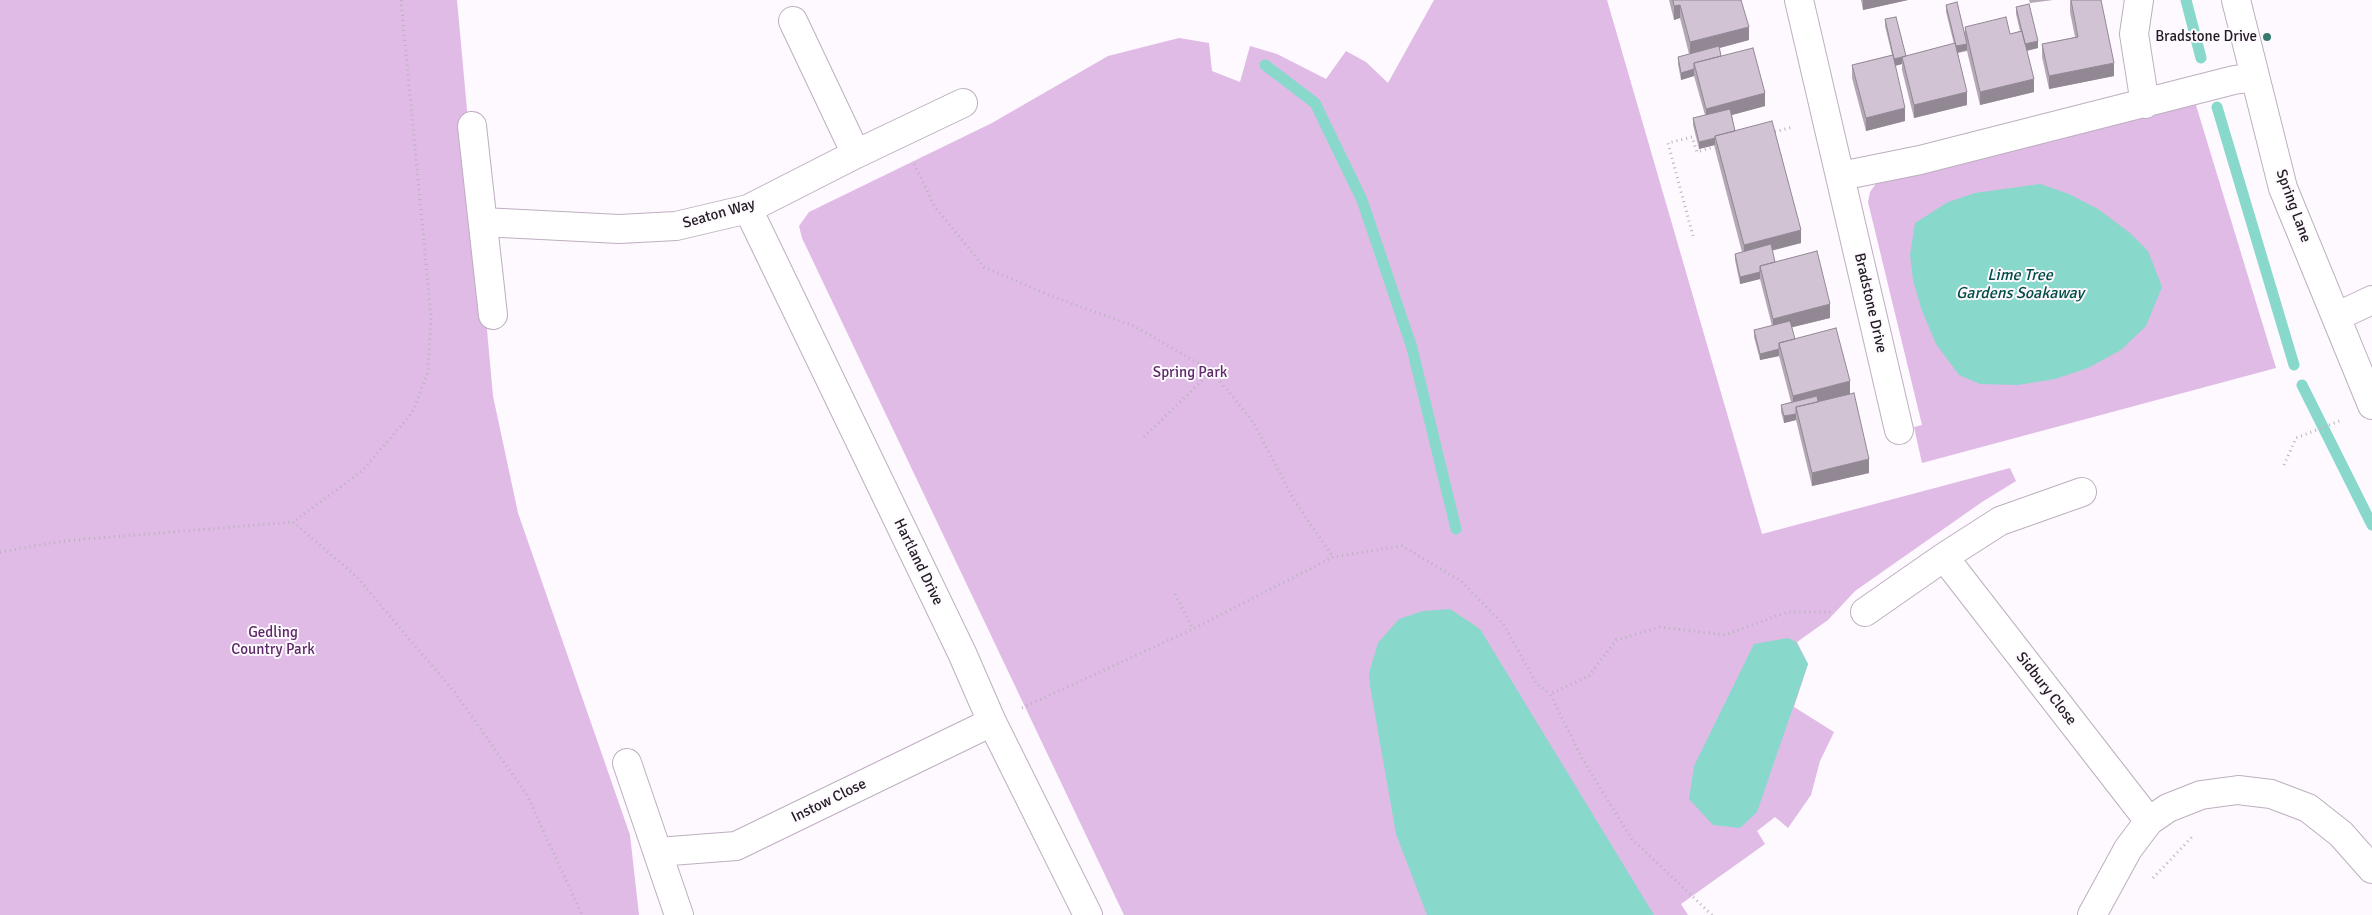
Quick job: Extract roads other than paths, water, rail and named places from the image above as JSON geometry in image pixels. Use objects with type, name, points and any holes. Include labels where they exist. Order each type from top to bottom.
[{"type":"street","name":"Bradstone Drive","points":[[1800,0],[1899,430]]},
{"type":"street","points":[[2139,0],[2134,34],[2145,104]]},
{"type":"street","name":"Spring Lane","points":[[2236,0],[2283,188],[2372,406]]},
{"type":"street","points":[[793,21],[856,154]]},
{"type":"street","points":[[1841,176],[1920,160],[2234,80],[2255,77]]},
{"type":"street","name":"Seaton Way","points":[[483,222],[619,229],[676,226],[748,209],[856,154],[964,103]]},
{"type":"street","points":[[472,126],[493,315]]},
{"type":"street","name":"Hartland Drive","points":[[748,209],[962,653],[992,722],[1088,915]]},
{"type":"street","points":[[2336,317],[2372,300]]},
{"type":"street","points":[[1865,612],[2000,521],[2082,492]]},
{"type":"street","name":"Sidbury Close","points":[[1944,557],[2149,821]]},
{"type":"street","name":"Instow Close","points":[[658,852],[736,846],[992,722]]},
{"type":"street","points":[[627,763],[679,915]]},
{"type":"street","points":[[2092,915],[2128,849],[2149,821],[2168,808],[2201,795],[2238,790],[2271,794],[2308,808],[2341,834],[2372,869]]},
{"type":"water","name":"Lime Tree Gardens Soakaway","points":[[2040,184],[2069,194],[2098,209],[2130,233],[2148,251],[2162,287],[2146,326],[2121,350],[2088,368],[2055,379],[2018,385],[1980,384],[1959,375],[1936,344],[1921,308],[1913,280],[1910,255],[1915,223],[1948,202],[1975,193]]},
{"type":"water","points":[[1450,609],[1480,629],[1654,915],[1427,915],[1396,834],[1369,673],[1378,643],[1399,619],[1423,611]]},
{"type":"water","points":[[1788,638],[1796,642],[1808,664],[1757,812],[1740,828],[1713,825],[1689,799],[1694,766],[1754,644]]},
{"type":"waterway","points":[[2186,0],[2201,58]]},
{"type":"waterway","points":[[1265,65],[1315,103],[1362,200],[1412,348],[1456,529]]},
{"type":"waterway","points":[[2217,107],[2294,365]]},
{"type":"waterway","points":[[2302,385],[2372,525]]},
{"type":"place","name":"Bradstone Drive","points":[[2267,37]]},
{"type":"park label","name":"Spring Park","points":[[1190,373]]},
{"type":"park label","name":"Gedling Country Park","points":[[273,642]]}]
